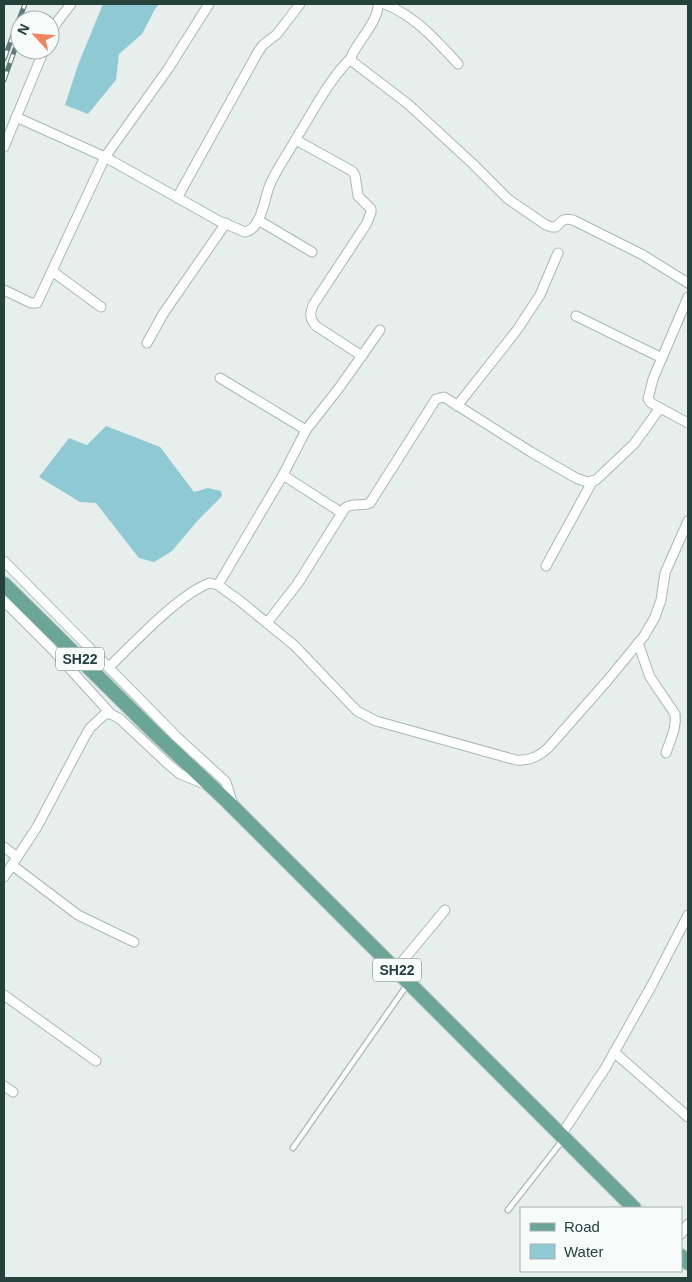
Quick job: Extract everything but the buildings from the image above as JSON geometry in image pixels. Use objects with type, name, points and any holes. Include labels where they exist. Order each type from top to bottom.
[{"type":"main road","name":"SH22","points":[[4,584],[396,969],[633,1207]]},
{"type":"street","points":[[60,18],[71,4]]},
{"type":"street","points":[[4,290],[31,303],[37,303],[105,157],[178,53],[209,4]]},
{"type":"street","points":[[177,198],[258,52],[263,45],[277,34],[300,4]]},
{"type":"street","points":[[16,117],[105,157],[219,221],[245,232],[254,228],[280,164],[336,74],[351,58],[378,12],[378,4]]},
{"type":"street","points":[[385,4],[403,7],[458,64]]},
{"type":"street","points":[[351,58],[384,87],[408,104],[516,206],[552,227],[556,227],[562,220],[567,218],[573,220],[643,255],[688,283]]},
{"type":"street","points":[[4,147],[40,60]]},
{"type":"street","points":[[296,140],[352,171],[355,175],[358,196],[371,208],[367,222],[313,305],[310,315],[311,321],[316,326],[362,356]]},
{"type":"street","points":[[258,220],[312,252]]},
{"type":"street","points":[[146,343],[163,314],[226,223]]},
{"type":"street","points":[[457,406],[517,330],[540,295],[558,253]]},
{"type":"street","points":[[52,271],[101,307]]},
{"type":"street","points":[[688,297],[653,379],[648,399],[660,408],[688,423]]},
{"type":"street","points":[[576,316],[662,358]]},
{"type":"street","points":[[218,585],[283,475],[306,430],[339,388],[380,330]]},
{"type":"street","points":[[220,378],[306,430]]},
{"type":"street","points":[[267,623],[298,582],[348,506],[370,503],[436,400],[444,397],[576,478],[592,482]]},
{"type":"street","points":[[546,566],[592,482],[634,444],[660,408]]},
{"type":"street","points":[[283,475],[342,513]]},
{"type":"street","points":[[109,667],[172,607],[210,583],[218,585],[295,646],[357,711],[376,721],[525,761],[539,757],[548,748],[638,643],[655,617],[661,600],[665,573],[688,520]]},
{"type":"street","points":[[4,561],[177,737],[226,782],[233,808]]},
{"type":"street","points":[[4,601],[50,647],[111,714],[120,719],[180,774],[212,787]]},
{"type":"street","points":[[638,643],[650,678],[674,714],[676,721],[666,753]]},
{"type":"street","points":[[4,877],[49,806],[90,728],[105,714],[111,714]]},
{"type":"street","points":[[4,847],[17,857]]},
{"type":"street","points":[[12,865],[78,915],[134,942]]},
{"type":"street","points":[[396,969],[445,910]]},
{"type":"street","points":[[563,1137],[614,1052],[688,915]]},
{"type":"street","points":[[4,995],[96,1061]]},
{"type":"street","points":[[614,1052],[688,1117]]},
{"type":"street","points":[[4,1086],[13,1092]]},
{"type":"lane","points":[[293,1148],[408,982]]},
{"type":"lane","points":[[508,1210],[563,1137]]},
{"type":"water","points":[[103,4],[159,4],[142,34],[119,54],[116,80],[88,114],[65,105],[78,65]]},
{"type":"water","points":[[106,426],[160,447],[194,492],[208,488],[221,491],[222,496],[199,519],[172,551],[154,562],[139,558],[96,503],[80,502],[39,477],[69,438],[87,445]]},
{"type":"railway","points":[[4,59],[25,4]]},
{"type":"railway","points":[[4,80],[11,60]]}]
